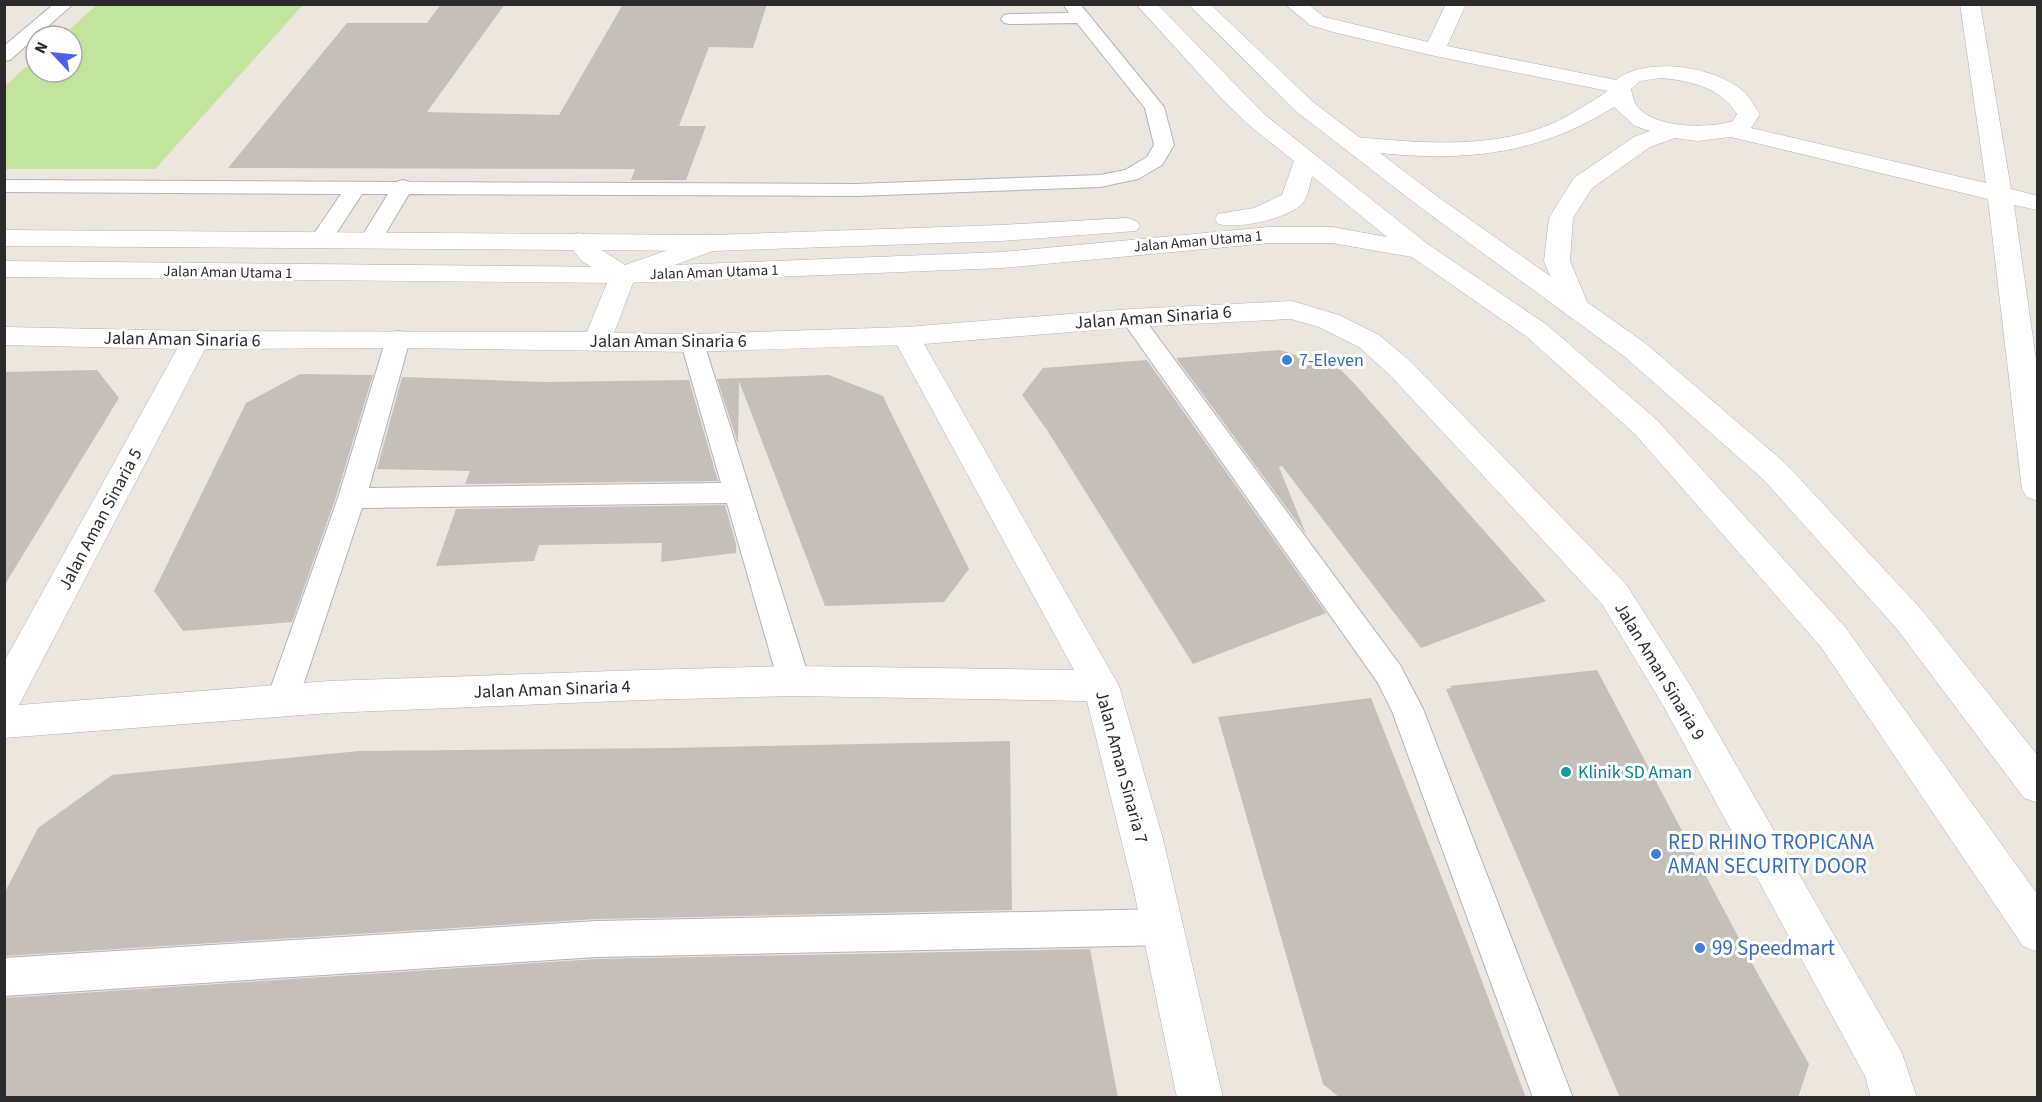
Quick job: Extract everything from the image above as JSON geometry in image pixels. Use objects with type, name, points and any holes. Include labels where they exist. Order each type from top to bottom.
[{"type":"street","points":[[1146,4],[1230,94],[1306,160],[1420,251],[1537,331],[1646,427],[1833,637],[2037,931]]},
{"type":"street","points":[[1198,4],[1278,83],[1429,202],[1635,351],[1774,471],[1909,619],[2037,786]]},
{"type":"street","points":[[1295,4],[1317,21],[1619,91],[1630,111],[1641,119],[1672,131],[1707,135],[1734,131],[2037,203]]},
{"type":"street","points":[[1435,50],[1456,4]]},
{"type":"street","points":[[1971,4],[2000,194],[2037,489]]},
{"type":"street","points":[[1355,144],[1400,148],[1478,148],[1522,141],[1564,126],[1619,91],[1634,76],[1646,73],[1676,73],[1708,81],[1728,90],[1743,102],[1748,111],[1748,118],[1734,131]]},
{"type":"street","points":[[1576,309],[1557,261],[1561,218],[1583,183],[1642,142],[1672,131]]},
{"type":"street","name":"Jalan Aman Utama 1","points":[[4,238],[712,243],[1001,233],[1170,224],[1260,216],[1271,212],[1293,199],[1306,160]]},
{"type":"street","name":"Jalan Aman Utama 1","points":[[4,269],[623,275],[1002,260],[1269,235],[1332,235],[1420,251]]},
{"type":"street","points":[[579,242],[591,255],[623,275]]},
{"type":"street","points":[[597,341],[623,275],[712,243]]},
{"type":"street","name":"Jalan Aman Sinaria 6","points":[[6,338],[398,339],[693,343],[906,336],[1132,318],[1292,310],[1329,321]]},
{"type":"street","name":"Jalan Aman Sinaria 9","points":[[1329,321],[1369,341],[1400,368],[1614,594],[1677,696],[1886,1069],[1894,1098]]},
{"type":"street","name":"Jalan Aman Sinaria 7","points":[[906,336],[1101,686],[1116,735],[1164,927],[1200,1098]]},
{"type":"street","name":"Jalan Aman Sinaria 5","points":[[4,697],[196,340]]},
{"type":"street","name":"Jalan Aman Sinaria 4","points":[[4,722],[329,697],[794,681],[1101,686]]},
{"type":"lane","points":[[4,56],[65,4]]},
{"type":"lane","points":[[4,186],[403,186],[856,190],[1100,182],[1131,175],[1155,161],[1164,145],[1154,106],[1077,11],[1010,19]]},
{"type":"lane","points":[[320,241],[357,186]]},
{"type":"lane","points":[[370,241],[403,186]]},
{"type":"lane","points":[[1132,318],[1389,674],[1407,709],[1553,1098]]},
{"type":"lane","points":[[282,701],[352,498],[398,339]]},
{"type":"lane","points":[[693,343],[794,681]]},
{"type":"lane","points":[[352,498],[737,493]]},
{"type":"lane","points":[[4,977],[597,939],[1164,927]]},
{"type":"green space","points":[[98,4],[303,4],[155,169],[5,169],[5,86],[24,69],[24,84],[84,84],[84,24],[76,24]]},
{"type":"building","points":[[441,4],[505,4],[427,112],[559,115],[623,4],[767,4],[753,48],[709,47],[679,126],[706,126],[686,180],[631,180],[635,169],[228,168],[347,23],[427,23]]},
{"type":"building","points":[[1280,350],[1341,370],[1546,601],[1421,648],[1282,466],[1279,467],[1306,534],[1176,358]]},
{"type":"building","points":[[1147,360],[1326,613],[1193,664],[1047,430],[1022,395],[1043,368]]},
{"type":"building","points":[[97,370],[119,398],[4,586],[4,372]]},
{"type":"building","points":[[300,374],[373,375],[336,497],[292,622],[183,631],[154,591],[246,403]]},
{"type":"building","points":[[829,375],[883,396],[969,569],[944,602],[825,606],[739,381],[738,444],[717,379]]},
{"type":"building","points":[[402,377],[545,382],[689,380],[718,481],[465,484],[470,471],[377,469]]},
{"type":"building","points":[[725,505],[736,544],[736,553],[661,562],[662,543],[539,545],[534,561],[436,566],[456,509]]},
{"type":"building","points":[[1597,670],[1760,978],[1809,1064],[1798,1098],[1620,1098],[1446,689],[1452,688],[1450,686]]},
{"type":"building","points":[[1371,698],[1526,1098],[1340,1098],[1323,1084],[1218,717]]},
{"type":"building","points":[[1010,741],[1012,910],[597,919],[4,956],[4,894],[38,828],[112,775],[359,751]]},
{"type":"building","points":[[1090,949],[1118,1098],[4,1098],[4,998],[597,959]]},
{"type":"place","name":"7-Eleven","points":[[1287,360]]},
{"type":"place","name":"Klinik SD Aman","points":[[1566,772]]},
{"type":"place","name":"RED RHINO TROPICANA AMAN SECURITY DOOR","points":[[1656,854]]},
{"type":"place","name":"99 Speedmart","points":[[1700,948]]}]
